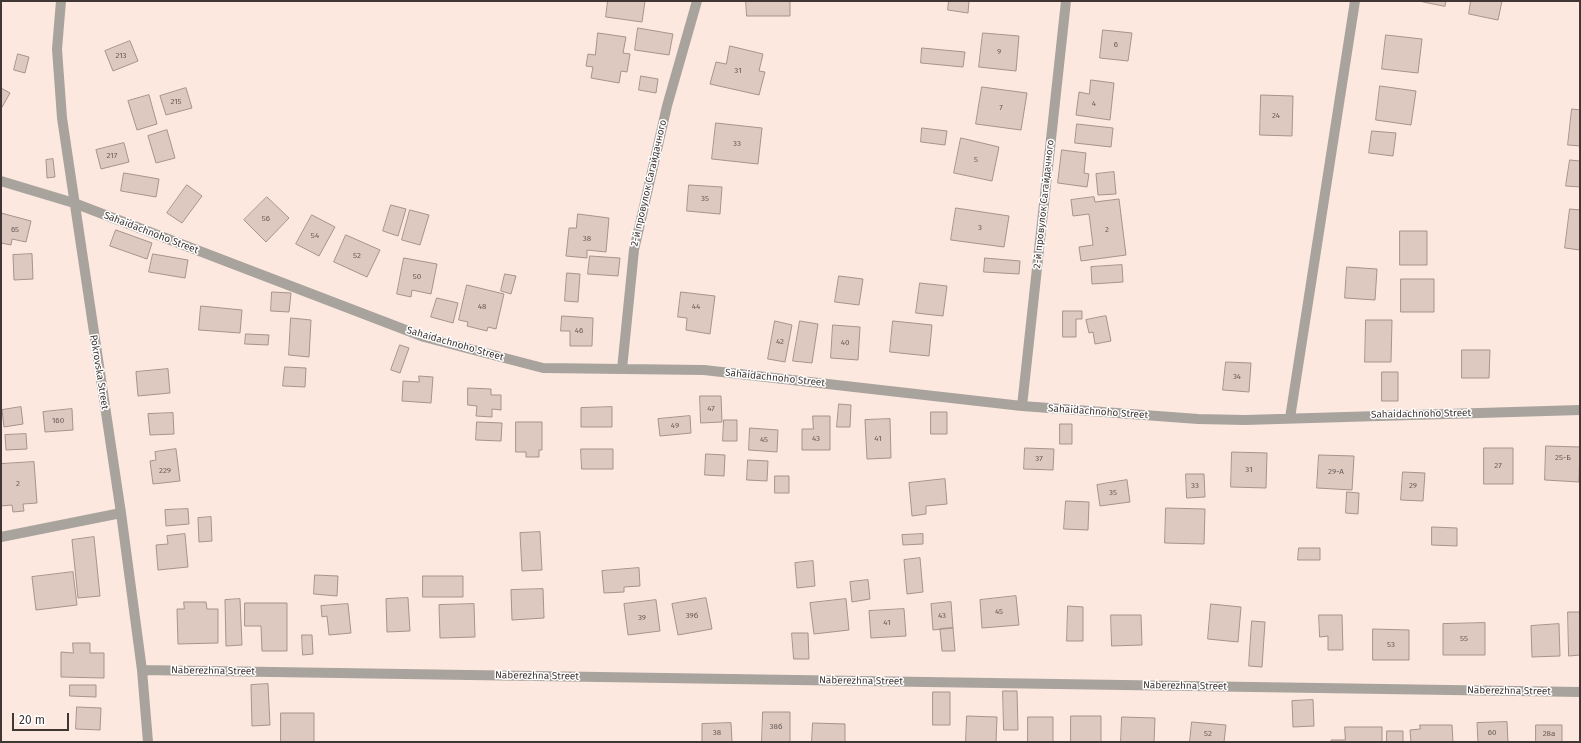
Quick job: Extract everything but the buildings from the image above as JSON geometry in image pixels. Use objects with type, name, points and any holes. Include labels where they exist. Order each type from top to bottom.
[{"type":"street","name":"Pokrovska Street","points":[[61,1],[57,49],[58,82],[74,203],[121,513],[142,670],[148,742]]},
{"type":"street","name":"2-й провулок Сагайдачного","points":[[622,369],[634,250],[666,106],[697,1]]},
{"type":"street","name":"2-й провулок Сагайдачного","points":[[1022,406],[1066,1]]},
{"type":"street","points":[[1290,418],[1355,1]]},
{"type":"street","name":"Sahaidachnoho Street","points":[[1,181],[74,203],[424,337],[543,368],[704,370],[1022,406],[1198,419],[1245,420],[1580,410]]},
{"type":"street","points":[[1,537],[121,513]]},
{"type":"street","name":"Naberezhna Street","points":[[142,670],[1580,692]]}]
